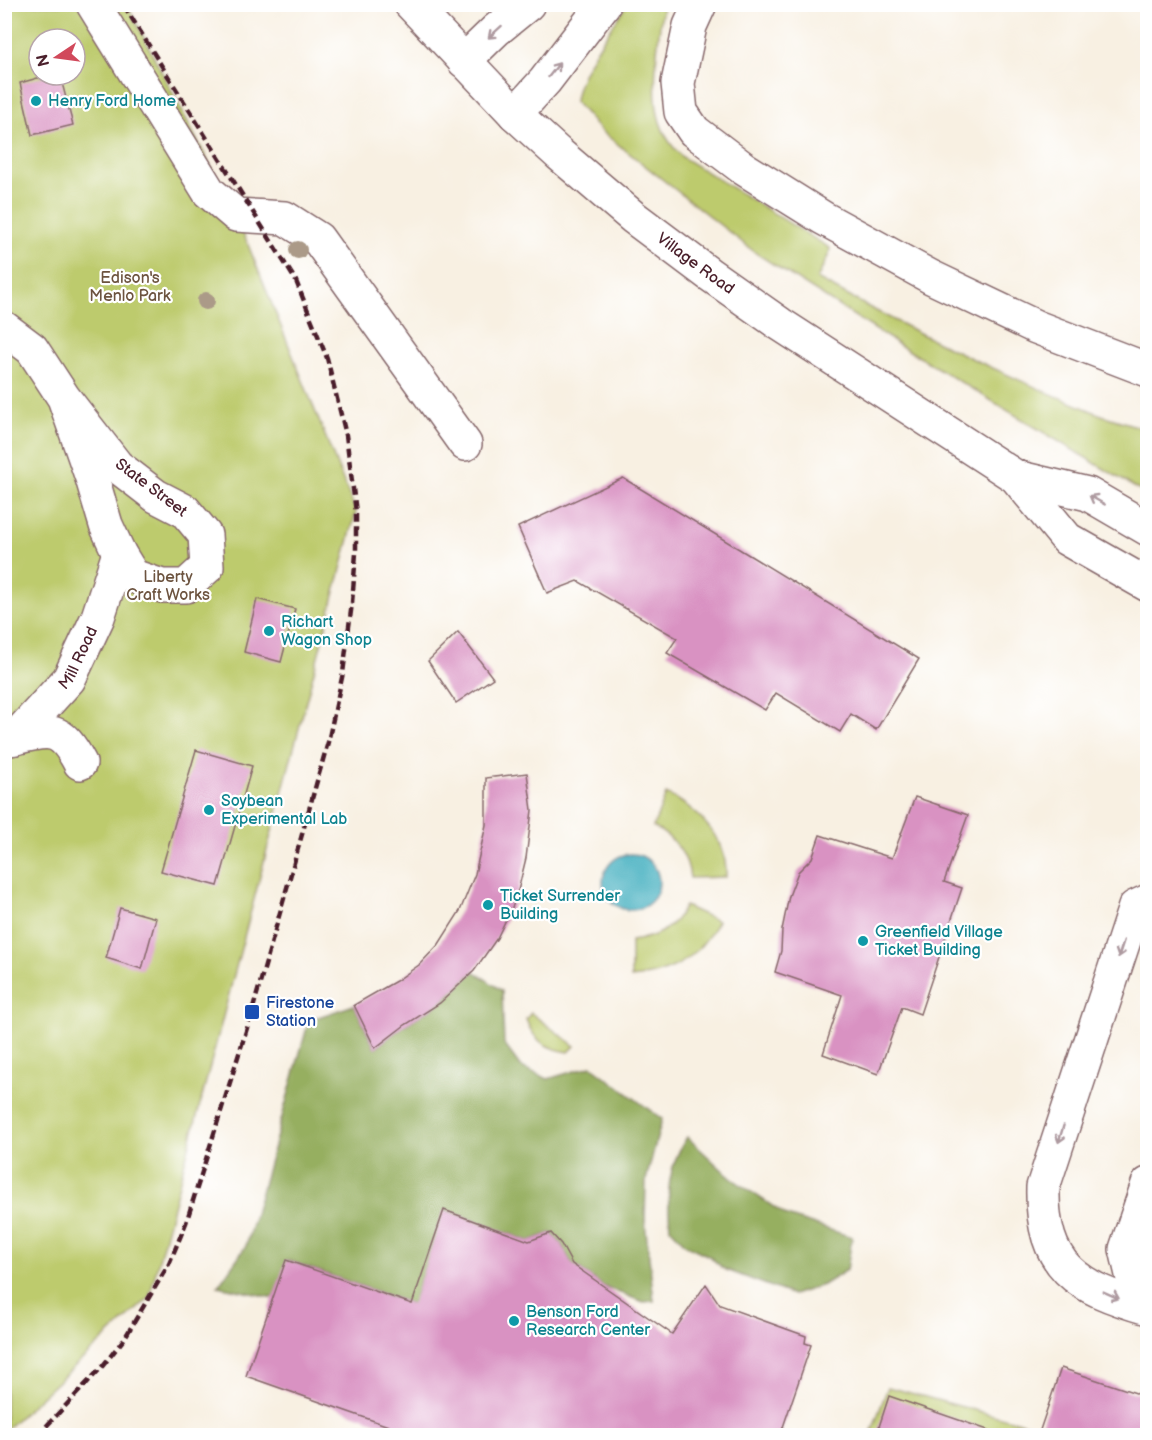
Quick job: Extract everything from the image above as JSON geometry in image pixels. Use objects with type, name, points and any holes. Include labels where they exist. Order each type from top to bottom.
[{"type":"street","points":[[93,4],[209,192],[236,215],[285,218],[318,239],[465,444]]},
{"type":"street","name":"Village Road","points":[[411,4],[515,114],[633,217],[780,324],[1016,477],[1067,539],[1148,585]]},
{"type":"street","points":[[464,62],[496,30],[528,4]]},
{"type":"street","points":[[515,114],[545,81],[604,4]]},
{"type":"street","points":[[700,4],[690,26],[678,83],[681,112],[694,131],[743,168],[823,218],[931,277],[1036,327],[1148,370]]},
{"type":"street","name":"State Street","points":[[4,328],[32,349],[64,398],[117,466],[156,496],[185,511],[205,536],[207,567],[186,586],[162,586],[133,576],[106,525],[64,398]]},
{"type":"street","name":"Village Road","points":[[1016,477],[1088,494],[1148,529]]},
{"type":"street","name":"Mill Road","points":[[10,739],[69,679],[98,617],[119,553]]},
{"type":"street","points":[[10,739],[43,731],[58,735],[70,745],[80,763]]},
{"type":"street","points":[[1148,901],[1135,907],[1043,1187],[1043,1206],[1053,1252],[1070,1273],[1123,1301],[1148,1308]]},
{"type":"street","points":[[1148,1184],[1126,1249],[1134,1282],[1148,1295]]},
{"type":"green space","points":[[627,4],[663,6],[655,80],[657,110],[666,136],[682,157],[830,248],[817,279],[921,334],[992,368],[1099,414],[1147,430],[1147,495],[898,344],[757,254],[601,131],[575,102],[577,91],[581,78],[595,52]]},
{"type":"green space","name":"Liberty Craft Works","points":[[5,5],[127,5],[236,215],[356,512],[149,1298],[5,1430]]},
{"type":"green space","points":[[666,794],[689,808],[709,827],[722,850],[726,877],[690,878],[689,870],[679,848],[661,831],[653,827]]},
{"type":"green space","points":[[685,906],[718,921],[702,945],[683,962],[672,968],[631,978],[631,941],[648,938],[662,931],[675,921]]},
{"type":"green space","points":[[474,971],[502,991],[504,1044],[521,1067],[548,1079],[591,1066],[662,1119],[646,1180],[645,1222],[654,1301],[643,1302],[605,1287],[572,1264],[561,1244],[551,1233],[529,1241],[445,1210],[412,1304],[287,1260],[274,1298],[218,1286],[246,1246],[309,1020],[354,1005],[375,1048],[405,1025],[440,1003]]},
{"type":"green space","points":[[531,1013],[575,1046],[569,1052],[554,1049],[542,1043],[529,1027],[526,1019]]},
{"type":"green space","points":[[687,1137],[731,1178],[787,1216],[852,1237],[847,1270],[823,1285],[793,1295],[724,1269],[709,1256],[686,1245],[670,1228],[669,1192],[675,1159]]},
{"type":"green space","points":[[888,1387],[1068,1435],[870,1436]]},
{"type":"water","points":[[631,854],[642,856],[651,862],[657,871],[659,882],[657,893],[651,902],[642,908],[631,910],[620,908],[611,902],[605,893],[603,882],[605,871],[611,862],[620,856]]},
{"type":"building","points":[[27,81],[27,87],[63,87],[73,125],[32,135],[20,83]]},
{"type":"building","points":[[623,478],[919,659],[876,730],[851,714],[840,732],[776,693],[765,710],[667,653],[677,638],[578,581],[547,593],[518,527]]},
{"type":"building","name":"Richart Wagon Shop","points":[[257,599],[295,609],[281,662],[244,652]]},
{"type":"building","points":[[458,632],[493,678],[456,703],[428,661]]},
{"type":"building","name":"Soybean Experimental Lab","points":[[196,750],[252,766],[218,886],[161,871]]},
{"type":"building","name":"Ticket Surrender Building","points":[[527,773],[532,810],[526,858],[516,899],[497,938],[474,971],[440,1003],[405,1025],[375,1048],[354,1005],[419,965],[439,944],[460,911],[475,874],[486,825],[486,778]]},
{"type":"building","name":"Greenfield Village Ticket Building","points":[[915,797],[968,815],[944,882],[962,888],[920,1014],[902,1007],[878,1074],[823,1054],[842,995],[775,972],[781,951],[782,930],[789,896],[798,872],[812,858],[820,835],[892,858]]},
{"type":"building","points":[[120,908],[156,918],[142,969],[106,958]]},
{"type":"building","name":"Benson Ford Research Center","points":[[444,1210],[529,1241],[551,1233],[561,1244],[572,1264],[672,1334],[706,1284],[720,1305],[806,1336],[805,1343],[811,1345],[780,1436],[417,1436],[246,1376],[286,1260],[412,1304]]},
{"type":"building","points":[[1061,1368],[1148,1397],[1148,1436],[1038,1436]]},
{"type":"building","points":[[889,1396],[988,1430],[987,1436],[876,1436]]},
{"type":"railway","points":[[37,1436],[101,1368],[124,1339],[169,1264],[186,1223],[252,1012],[328,742],[343,673],[356,553],[356,512],[346,435],[327,358],[296,281],[123,4]]},
{"type":"place","name":"Henry Ford Home","points":[[36,101]]},
{"type":"place","name":"Richart Wagon Shop","points":[[269,631]]},
{"type":"place","name":"Soybean Experimental Lab","points":[[209,810]]},
{"type":"place","name":"Ticket Surrender Building","points":[[488,905]]},
{"type":"place","name":"Greenfield Village Ticket Building","points":[[863,941]]},
{"type":"place","name":"Firestone Station","points":[[252,1012]]},
{"type":"place","name":"Benson Ford Research Center","points":[[514,1321]]},
{"type":"park label","name":"Edison's Menlo Park","points":[[130,287]]}]
